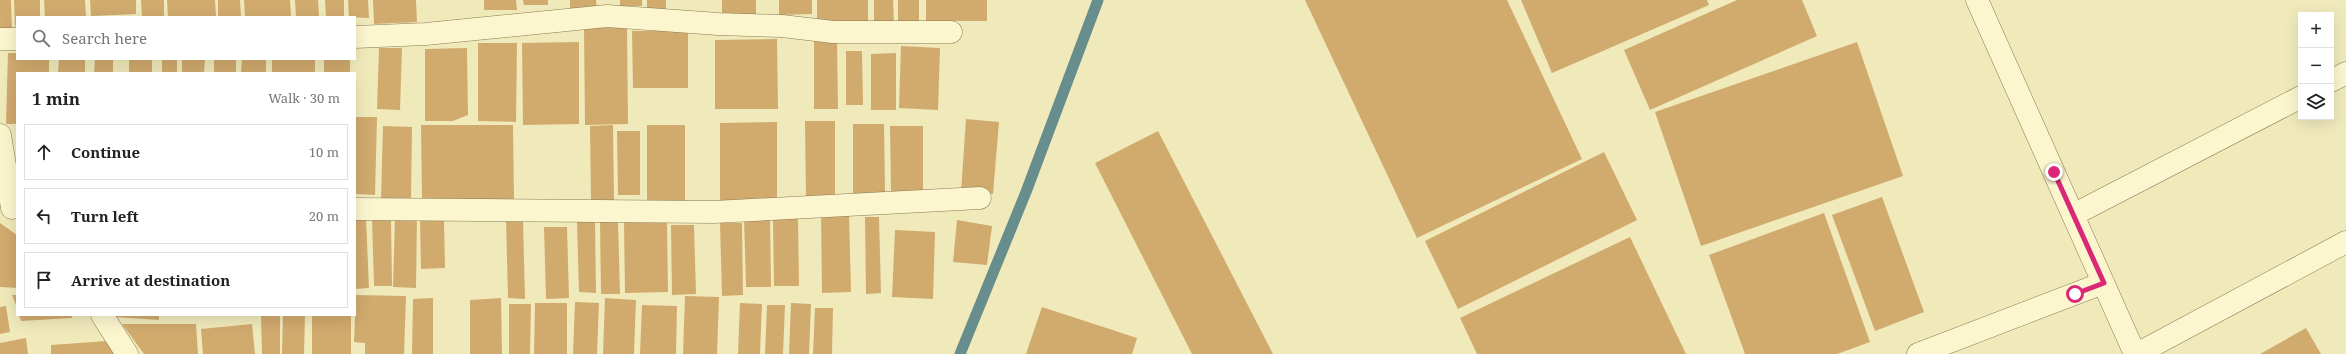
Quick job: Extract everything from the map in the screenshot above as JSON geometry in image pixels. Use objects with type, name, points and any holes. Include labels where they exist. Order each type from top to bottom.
[{"type":"street","points":[[1977,0],[2136,354],[2346,242]]},
{"type":"street","points":[[356,37],[426,34],[607,16],[718,24],[782,26],[833,32],[951,32]]},
{"type":"street","points":[[0,39],[16,39]]},
{"type":"street","points":[[2334,79],[2346,73]]},
{"type":"street","points":[[2073,215],[2298,99]]},
{"type":"street","points":[[0,135],[12,208]]},
{"type":"street","points":[[356,210],[714,212],[980,198]]},
{"type":"street","points":[[1918,354],[2104,283]]},
{"type":"street","points":[[103,316],[127,354]]},
{"type":"building","points":[[0,0],[11,0],[12,31],[0,31]]},
{"type":"building","points":[[14,0],[40,0],[40,16],[16,16],[15,30]]},
{"type":"building","points":[[44,0],[85,0],[86,16],[45,16]]},
{"type":"building","points":[[90,0],[136,0],[136,14],[91,16]]},
{"type":"building","points":[[141,0],[164,0],[164,16],[142,16]]},
{"type":"building","points":[[167,0],[215,0],[216,16],[168,16]]},
{"type":"building","points":[[218,0],[240,0],[241,16],[218,16]]},
{"type":"building","points":[[244,0],[290,0],[291,16],[245,16]]},
{"type":"building","points":[[295,0],[318,0],[319,16],[296,16]]},
{"type":"building","points":[[325,0],[344,0],[344,16],[326,16]]},
{"type":"building","points":[[348,0],[368,0],[369,18],[349,16]]},
{"type":"building","points":[[373,0],[416,0],[417,22],[374,24]]},
{"type":"building","points":[[484,0],[516,0],[517,10],[484,10]]},
{"type":"building","points":[[523,0],[548,0],[548,5],[524,5]]},
{"type":"building","points":[[570,0],[596,0],[597,10],[570,10]]},
{"type":"building","points":[[620,0],[642,0],[642,6],[620,6]]},
{"type":"building","points":[[647,0],[666,0],[666,9],[647,9]]},
{"type":"building","points":[[722,0],[756,0],[756,16],[722,16]]},
{"type":"building","points":[[779,0],[812,0],[812,14],[779,15]]},
{"type":"building","points":[[817,0],[868,0],[868,21],[817,21]]},
{"type":"building","points":[[874,0],[893,0],[894,25],[874,25]]},
{"type":"building","points":[[898,0],[919,0],[919,22],[898,22]]},
{"type":"building","points":[[926,0],[987,0],[987,21],[926,21]]},
{"type":"building","points":[[1305,0],[1507,0],[1582,159],[1417,238]]},
{"type":"building","points":[[1521,0],[1707,0],[1709,5],[1552,73]]},
{"type":"building","points":[[1737,0],[1802,0],[1817,36],[1650,110],[1624,50]]},
{"type":"building","points":[[627,27],[628,124],[585,125],[584,28]]},
{"type":"building","points":[[632,31],[688,31],[688,88],[633,88]]},
{"type":"building","points":[[777,39],[778,109],[715,109],[715,40]]},
{"type":"building","points":[[814,41],[837,41],[838,109],[814,109]]},
{"type":"building","points":[[579,42],[579,124],[523,125],[522,43]]},
{"type":"building","points":[[1857,42],[1903,176],[1701,246],[1655,112]]},
{"type":"building","points":[[478,43],[517,43],[516,122],[478,121]]},
{"type":"building","points":[[901,46],[940,48],[938,110],[899,108]]},
{"type":"building","points":[[379,48],[402,48],[400,110],[377,109]]},
{"type":"building","points":[[467,48],[468,115],[453,121],[425,121],[425,49]]},
{"type":"building","points":[[846,51],[862,51],[863,105],[846,105]]},
{"type":"building","points":[[8,53],[16,53],[16,60],[49,60],[49,72],[16,72],[16,124],[6,124]]},
{"type":"building","points":[[896,53],[896,110],[871,110],[871,54]]},
{"type":"building","points":[[59,60],[85,60],[85,72],[58,72]]},
{"type":"building","points":[[95,60],[113,60],[113,72],[94,72]]},
{"type":"building","points":[[129,60],[152,60],[152,72],[129,72]]},
{"type":"building","points":[[162,60],[177,60],[177,72],[162,72]]},
{"type":"building","points":[[182,60],[205,60],[204,72],[182,72]]},
{"type":"building","points":[[214,60],[236,60],[236,72],[214,72]]},
{"type":"building","points":[[242,60],[266,60],[266,72],[241,72]]},
{"type":"building","points":[[272,60],[315,60],[315,72],[272,72]]},
{"type":"building","points":[[324,60],[350,60],[350,72],[324,72]]},
{"type":"building","points":[[356,117],[377,117],[375,195],[356,194]]},
{"type":"building","points":[[966,119],[999,122],[993,194],[961,192]]},
{"type":"building","points":[[805,121],[835,121],[835,200],[806,200]]},
{"type":"building","points":[[777,122],[777,201],[720,201],[720,123]]},
{"type":"building","points":[[853,124],[884,124],[885,193],[853,194]]},
{"type":"building","points":[[421,125],[513,125],[514,199],[422,200]]},
{"type":"building","points":[[613,125],[614,200],[591,200],[590,126]]},
{"type":"building","points":[[647,125],[685,125],[685,202],[647,202]]},
{"type":"building","points":[[383,126],[412,127],[411,199],[381,198]]},
{"type":"building","points":[[890,126],[923,126],[923,192],[891,192]]},
{"type":"building","points":[[617,131],[640,131],[640,195],[618,195]]},
{"type":"building","points":[[1158,131],[1273,354],[1192,354],[1095,163]]},
{"type":"building","points":[[1604,152],[1637,220],[1458,309],[1425,241]]},
{"type":"building","points":[[1882,197],[1924,312],[1875,331],[1832,215]]},
{"type":"building","points":[[821,213],[849,213],[851,292],[822,293]]},
{"type":"building","points":[[1824,213],[1870,342],[1837,354],[1745,354],[1709,255]]},
{"type":"building","points":[[770,216],[771,287],[746,287],[744,217]]},
{"type":"building","points":[[798,216],[799,286],[774,286],[773,217]]},
{"type":"building","points":[[395,217],[417,217],[416,288],[393,287]]},
{"type":"building","points":[[865,217],[879,217],[881,293],[866,294]]},
{"type":"building","points":[[366,218],[369,288],[356,289],[356,219]]},
{"type":"building","points":[[372,218],[391,218],[392,286],[374,286]]},
{"type":"building","points":[[420,220],[444,220],[445,268],[421,269]]},
{"type":"building","points":[[506,220],[523,220],[525,299],[508,298]]},
{"type":"building","points":[[957,220],[992,226],[987,265],[953,262]]},
{"type":"building","points":[[600,221],[618,221],[620,294],[601,294]]},
{"type":"building","points":[[577,222],[595,222],[596,293],[579,292]]},
{"type":"building","points":[[624,222],[667,222],[668,292],[625,293]]},
{"type":"building","points":[[0,223],[16,234],[16,288],[0,287]]},
{"type":"building","points":[[720,223],[742,223],[743,295],[722,296]]},
{"type":"building","points":[[671,225],[694,225],[696,294],[672,295]]},
{"type":"building","points":[[544,227],[567,227],[569,298],[546,299]]},
{"type":"building","points":[[895,230],[935,232],[933,299],[892,297]]},
{"type":"building","points":[[1630,237],[1686,354],[1477,354],[1460,318]]},
{"type":"building","points":[[12,295],[16,295],[16,305]]},
{"type":"building","points":[[356,295],[406,296],[404,354],[365,354],[365,343],[354,342]]},
{"type":"building","points":[[685,296],[719,297],[717,354],[683,354]]},
{"type":"building","points":[[433,298],[433,354],[412,354],[413,299]]},
{"type":"building","points":[[501,298],[502,354],[470,354],[470,300]]},
{"type":"building","points":[[605,298],[636,300],[634,354],[603,354]]},
{"type":"building","points":[[575,302],[599,303],[597,354],[573,354]]},
{"type":"building","points":[[535,303],[567,303],[567,354],[534,354]]},
{"type":"building","points":[[740,303],[762,304],[760,354],[738,354]]},
{"type":"building","points":[[791,303],[811,304],[809,354],[789,354]]},
{"type":"building","points":[[509,304],[531,304],[530,354],[509,354]]},
{"type":"building","points":[[642,305],[677,306],[676,354],[640,354]]},
{"type":"building","points":[[767,305],[785,305],[783,354],[765,354]]},
{"type":"building","points":[[6,306],[10,332],[0,334],[0,307]]},
{"type":"building","points":[[1042,307],[1137,338],[1132,354],[1026,354]]},
{"type":"building","points":[[815,308],[833,308],[832,354],[813,354]]},
{"type":"building","points":[[19,316],[72,316],[72,318],[21,321]]},
{"type":"building","points":[[159,316],[159,320],[115,317]]},
{"type":"building","points":[[261,316],[280,316],[280,354],[262,354]]},
{"type":"building","points":[[283,316],[305,316],[304,354],[282,354]]},
{"type":"building","points":[[312,316],[351,316],[351,354],[312,354]]},
{"type":"building","points":[[122,324],[196,324],[198,354],[144,354]]},
{"type":"building","points":[[252,324],[255,354],[203,354],[201,329]]},
{"type":"building","points":[[2306,328],[2321,354],[2260,354]]},
{"type":"building","points":[[26,338],[28,354],[0,354],[0,343]]},
{"type":"building","points":[[107,341],[115,354],[51,354],[51,345]]},
{"type":"waterway","points":[[960,354],[1026,192],[1098,0]]},
{"type":"route","points":[[2054,172],[2104,283],[2075,294]]}]
